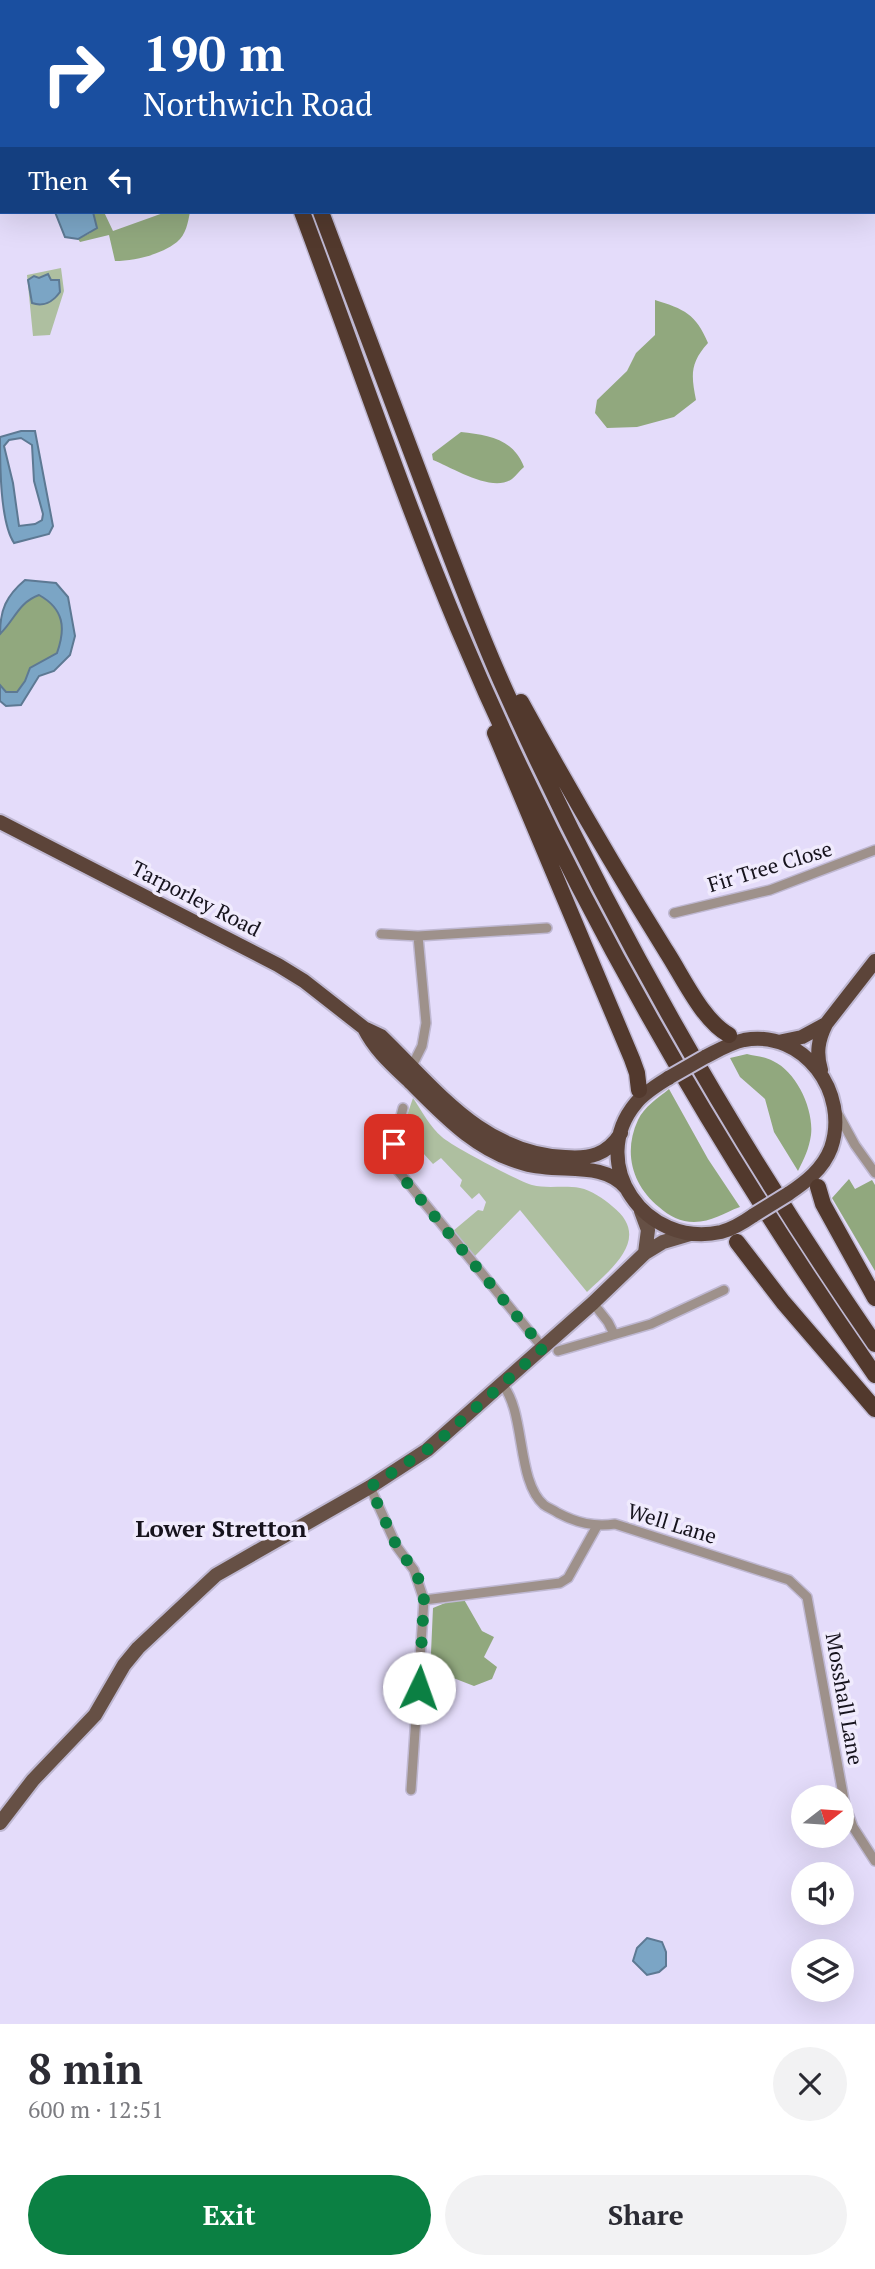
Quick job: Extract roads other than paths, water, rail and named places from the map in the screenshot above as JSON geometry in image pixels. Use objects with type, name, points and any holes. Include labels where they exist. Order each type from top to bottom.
[{"type":"highway","points":[[303,214],[502,753],[637,1073],[637,1097],[621,1133],[619,1163],[626,1188],[642,1211],[667,1228],[690,1234],[719,1233],[731,1229],[788,1194],[806,1182],[822,1165]]},
{"type":"highway","points":[[322,214],[475,621],[551,790],[641,966],[747,1150],[818,1262],[875,1345]]},
{"type":"highway","points":[[475,621],[593,832],[710,1020],[736,1038],[778,1042],[802,1037],[826,1024]]},
{"type":"highway","points":[[458,628],[541,811],[637,996],[733,1160],[875,1376]]},
{"type":"highway","name":"Tarporley Road","points":[[0,822],[278,965],[304,981],[364,1028],[381,1035],[476,1125],[519,1149],[555,1157],[593,1156],[609,1148],[621,1133]]},
{"type":"highway","points":[[822,1075],[817,1051],[826,1024],[875,961]]},
{"type":"highway","name":"Tarporley Road","points":[[364,1028],[373,1046],[452,1124],[489,1150],[537,1167],[604,1172],[617,1178],[626,1188]]},
{"type":"highway","points":[[637,1097],[736,1038]]},
{"type":"highway","points":[[778,1042],[803,1054],[822,1075],[830,1090],[835,1107],[836,1128],[822,1165],[818,1187],[823,1204],[875,1298]]},
{"type":"highway","points":[[719,1233],[737,1242],[783,1303],[875,1409]]},
{"type":"main road","points":[[642,1211],[648,1230],[645,1253]]},
{"type":"main road","points":[[0,1823],[33,1780],[94,1715],[124,1665],[138,1648],[208,1582],[240,1560],[370,1487],[434,1445],[502,1384],[550,1349],[645,1253],[663,1242],[690,1234]]},
{"type":"street","name":"Fir Tree Close","points":[[674,913],[770,890],[875,850]]},
{"type":"street","points":[[381,934],[418,936],[547,928]]},
{"type":"street","points":[[410,1082],[412,1065],[422,1046],[426,1023],[418,936]]},
{"type":"street","points":[[835,1107],[855,1145],[875,1173]]},
{"type":"street","points":[[403,1108],[394,1144],[395,1167],[485,1279],[550,1349],[651,1324],[724,1290]]},
{"type":"street","points":[[831,1147],[844,1142],[855,1145]]},
{"type":"street","points":[[593,1303],[614,1334]]},
{"type":"street","name":"Well Lane","points":[[502,1384],[510,1396],[528,1474],[543,1504],[572,1521],[597,1526],[615,1524],[698,1549],[754,1570]]},
{"type":"street","points":[[370,1487],[397,1547],[414,1570],[424,1600],[411,1790]]},
{"type":"street","points":[[424,1600],[560,1583],[568,1578],[597,1526]]},
{"type":"street","name":"Mosshall Lane","points":[[754,1570],[789,1580],[807,1597],[845,1805],[853,1827],[875,1861]]},
{"type":"water","points":[[56,214],[94,214],[97,228],[78,239],[65,237]]},
{"type":"water","points":[[48,274],[51,280],[59,280],[60,292],[48,303],[32,303],[28,280],[34,276],[39,278]]},
{"type":"water","points":[[21,431],[35,431],[53,526],[49,534],[14,543],[9,534],[3,507],[0,437]],"holes":[[[21,438],[32,445],[34,481],[43,514],[42,520],[35,524],[19,526],[4,446],[9,440]]]},
{"type":"water","points":[[25,580],[56,583],[68,597],[75,636],[70,655],[54,671],[39,676],[21,705],[6,706],[0,701],[0,685],[6,692],[17,692],[30,668],[57,653],[62,635],[61,620],[54,606],[39,595],[22,607],[0,634],[5,604]]},
{"type":"water","points":[[647,1938],[662,1942],[666,1952],[666,1966],[659,1972],[647,1975],[633,1961],[637,1948]]},
{"type":"district","name":"Lower Stretton","points":[[221,1529]]}]
